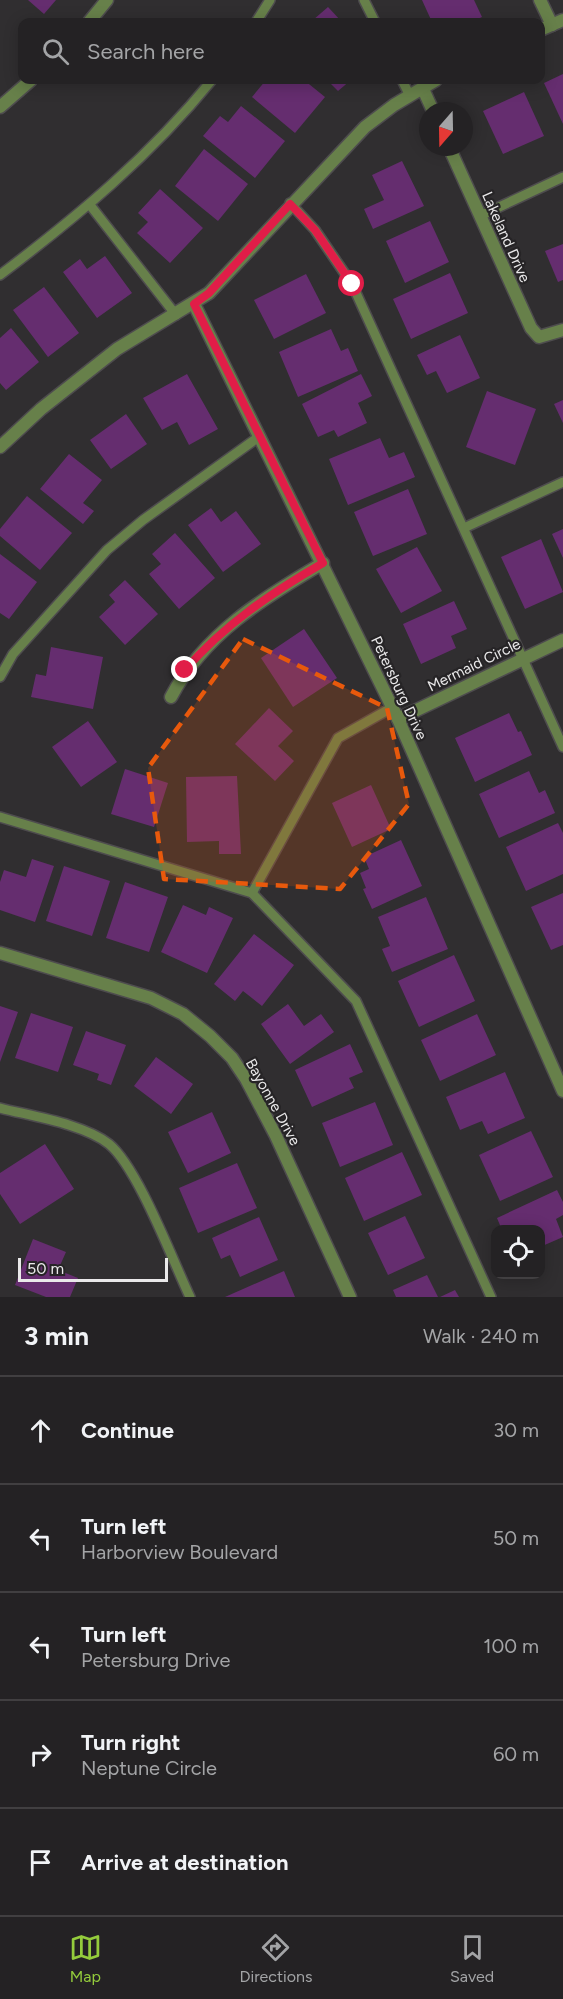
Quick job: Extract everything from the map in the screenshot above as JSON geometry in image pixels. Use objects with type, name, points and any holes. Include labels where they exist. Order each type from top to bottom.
[{"type":"street","points":[[91,18],[107,0]]},
{"type":"street","points":[[540,0],[552,25]]},
{"type":"street","points":[[0,106],[26,84]]},
{"type":"street","points":[[0,447],[41,409],[117,349],[209,293],[290,204],[365,127],[430,84]]},
{"type":"street","points":[[423,89],[428,102]]},
{"type":"street","name":"Lakeland Drive","points":[[453,156],[531,328],[539,337],[563,330]]},
{"type":"street","name":"Petersburg Drive","points":[[194,304],[396,713],[563,1091]]},
{"type":"street","points":[[171,697],[185,670],[227,627],[282,587],[323,563]]},
{"type":"street","name":"Mermaid Circle","points":[[396,713],[563,640]]},
{"type":"street","name":"Bayonne Drive","points":[[0,953],[151,998],[183,1014],[210,1036],[232,1058],[246,1079],[276,1136],[350,1297]]},
{"type":"lane","points":[[259,18],[270,0]]},
{"type":"lane","points":[[364,0],[373,18]]},
{"type":"lane","points":[[0,275],[90,205],[150,149],[208,84]]},
{"type":"lane","points":[[404,84],[410,96]]},
{"type":"lane","points":[[480,216],[563,177]]},
{"type":"lane","points":[[290,204],[315,230],[352,284],[563,747]]},
{"type":"lane","points":[[90,205],[176,315]]},
{"type":"lane","points":[[0,676],[13,654],[107,550],[260,436]]},
{"type":"lane","points":[[464,528],[563,482]]},
{"type":"lane","points":[[252,893],[338,738],[396,713]]},
{"type":"lane","points":[[0,817],[252,893],[356,1001],[491,1297]]},
{"type":"lane","points":[[0,1108],[91,1133],[108,1143],[128,1164],[190,1297]]},
{"type":"highlighted area","points":[[243,639],[387,708],[409,804],[340,889],[164,879],[148,768]]},
{"type":"building","points":[[28,0],[56,0],[44,14]]},
{"type":"building","points":[[422,0],[474,0],[482,17],[480,18],[430,18]]},
{"type":"building","points":[[328,7],[338,18],[315,18]]},
{"type":"building","points":[[563,74],[563,124],[544,84]]},
{"type":"building","points":[[263,84],[309,84],[325,97],[295,133],[252,97]]},
{"type":"building","points":[[331,84],[346,84],[338,91]]},
{"type":"building","points":[[524,92],[544,136],[503,154],[483,111]]},
{"type":"building","points":[[241,106],[285,141],[255,178],[203,136],[220,116],[228,122]]},
{"type":"building","points":[[204,149],[248,184],[218,221],[175,186]]},
{"type":"building","points":[[402,161],[424,206],[373,229],[364,209],[384,200],[372,175]]},
{"type":"building","points":[[160,189],[203,228],[170,263],[137,233],[148,222],[138,213]]},
{"type":"building","points":[[430,221],[449,262],[405,283],[386,241]]},
{"type":"building","points":[[563,244],[563,280],[558,282],[545,251]]},
{"type":"building","points":[[105,256],[132,293],[97,318],[63,272],[80,259],[87,269]]},
{"type":"building","points":[[450,273],[468,313],[411,339],[393,299]]},
{"type":"building","points":[[306,274],[326,313],[274,339],[254,300]]},
{"type":"building","points":[[44,287],[79,333],[48,357],[13,310]]},
{"type":"building","points":[[11,328],[39,362],[6,390],[0,383],[0,338]]},
{"type":"building","points":[[331,329],[341,351],[348,348],[358,371],[298,397],[279,352]]},
{"type":"building","points":[[460,335],[480,378],[447,393],[436,371],[427,375],[417,355]]},
{"type":"building","points":[[187,374],[218,429],[189,445],[177,422],[162,430],[143,398]]},
{"type":"building","points":[[361,374],[372,396],[358,403],[367,423],[338,437],[334,430],[318,437],[302,404]]},
{"type":"building","points":[[487,391],[536,409],[515,465],[466,447]]},
{"type":"building","points":[[563,400],[563,423],[554,404]]},
{"type":"building","points":[[126,414],[147,444],[111,469],[90,440]]},
{"type":"building","points":[[380,438],[389,458],[404,452],[415,477],[348,505],[329,459]]},
{"type":"building","points":[[69,454],[102,480],[83,503],[94,511],[83,524],[40,489]]},
{"type":"building","points":[[408,489],[427,534],[373,556],[354,512]]},
{"type":"building","points":[[27,496],[72,533],[40,570],[0,536],[0,529]]},
{"type":"building","points":[[211,508],[221,522],[236,511],[261,544],[223,572],[188,525]]},
{"type":"building","points":[[563,529],[563,558],[552,534]]},
{"type":"building","points":[[175,533],[215,578],[179,609],[149,574],[161,564],[152,554]]},
{"type":"building","points":[[541,539],[563,592],[525,609],[501,557]]},
{"type":"building","points":[[417,547],[442,591],[401,613],[376,569]]},
{"type":"building","points":[[0,554],[37,582],[9,619],[0,613]]},
{"type":"building","points":[[125,580],[158,614],[125,645],[99,617],[115,602],[109,595]]},
{"type":"building","points":[[454,601],[467,629],[451,636],[456,648],[421,664],[403,624]]},
{"type":"building","points":[[304,629],[337,678],[293,707],[261,658]]},
{"type":"building","points":[[51,647],[103,657],[93,709],[31,697],[36,674],[46,676]]},
{"type":"building","points":[[269,708],[293,731],[278,746],[294,761],[275,781],[235,744]]},
{"type":"building","points":[[509,713],[518,732],[521,731],[532,755],[475,782],[455,738]]},
{"type":"building","points":[[88,721],[117,762],[81,787],[52,747]]},
{"type":"building","points":[[125,769],[168,783],[154,827],[111,814]]},
{"type":"building","points":[[529,771],[539,793],[545,790],[555,813],[499,838],[479,794]]},
{"type":"building","points":[[237,776],[241,854],[219,854],[219,841],[187,842],[186,777]]},
{"type":"building","points":[[371,785],[391,829],[352,847],[332,803]]},
{"type":"building","points":[[558,823],[563,833],[563,874],[526,891],[506,847]]},
{"type":"building","points":[[401,840],[422,886],[372,909],[363,889],[366,888],[360,873],[369,869],[364,857]]},
{"type":"building","points":[[32,859],[54,866],[35,922],[0,910],[0,882],[4,870],[26,877]]},
{"type":"building","points":[[64,866],[110,881],[92,936],[46,921]]},
{"type":"building","points":[[125,882],[168,897],[149,952],[106,938]]},
{"type":"building","points":[[563,893],[563,945],[551,950],[531,907]]},
{"type":"building","points":[[426,897],[448,949],[392,972],[382,949],[390,946],[378,917]]},
{"type":"building","points":[[183,905],[206,915],[209,907],[233,918],[207,973],[161,952]]},
{"type":"building","points":[[254,934],[294,965],[262,1006],[243,991],[235,1001],[214,984]]},
{"type":"building","points":[[454,955],[475,1001],[419,1027],[398,981]]},
{"type":"building","points":[[288,1004],[304,1026],[321,1014],[334,1032],[290,1064],[261,1024]]},
{"type":"building","points":[[0,1006],[18,1012],[0,1062]]},
{"type":"building","points":[[31,1013],[73,1027],[58,1072],[15,1058]]},
{"type":"building","points":[[477,1014],[496,1055],[440,1081],[421,1040]]},
{"type":"building","points":[[86,1031],[126,1045],[111,1085],[97,1080],[99,1074],[73,1065]]},
{"type":"building","points":[[350,1044],[363,1072],[349,1078],[354,1088],[312,1107],[295,1070]]},
{"type":"building","points":[[156,1057],[193,1084],[171,1114],[134,1086]]},
{"type":"building","points":[[505,1072],[525,1118],[488,1134],[482,1121],[460,1130],[446,1097]]},
{"type":"building","points":[[375,1102],[393,1145],[340,1167],[322,1123]]},
{"type":"building","points":[[212,1112],[231,1153],[188,1173],[168,1132]]},
{"type":"building","points":[[531,1131],[553,1177],[500,1201],[479,1155]]},
{"type":"building","points":[[45,1144],[74,1189],[20,1224],[0,1194],[0,1173]]},
{"type":"building","points":[[402,1152],[422,1195],[364,1221],[345,1178]]},
{"type":"building","points":[[237,1163],[257,1208],[198,1233],[179,1188]]},
{"type":"building","points":[[557,1190],[563,1202],[563,1215],[556,1219],[563,1237],[545,1245],[545,1225],[500,1225],[497,1218]]},
{"type":"building","points":[[405,1216],[425,1258],[388,1275],[368,1233]]},
{"type":"building","points":[[259,1217],[278,1260],[240,1277],[230,1255],[221,1259],[212,1238]]},
{"type":"building","points":[[33,1239],[66,1252],[58,1270],[78,1278],[70,1297],[46,1297],[15,1285]]},
{"type":"building","points":[[284,1271],[295,1297],[225,1297]]},
{"type":"building","points":[[427,1275],[438,1297],[396,1297],[393,1290]]},
{"type":"building","points":[[455,1290],[459,1297],[440,1297]]},
{"type":"route","points":[[185,670],[202,650],[255,605],[323,563],[194,304],[209,293],[290,204],[315,230],[352,284]]}]
